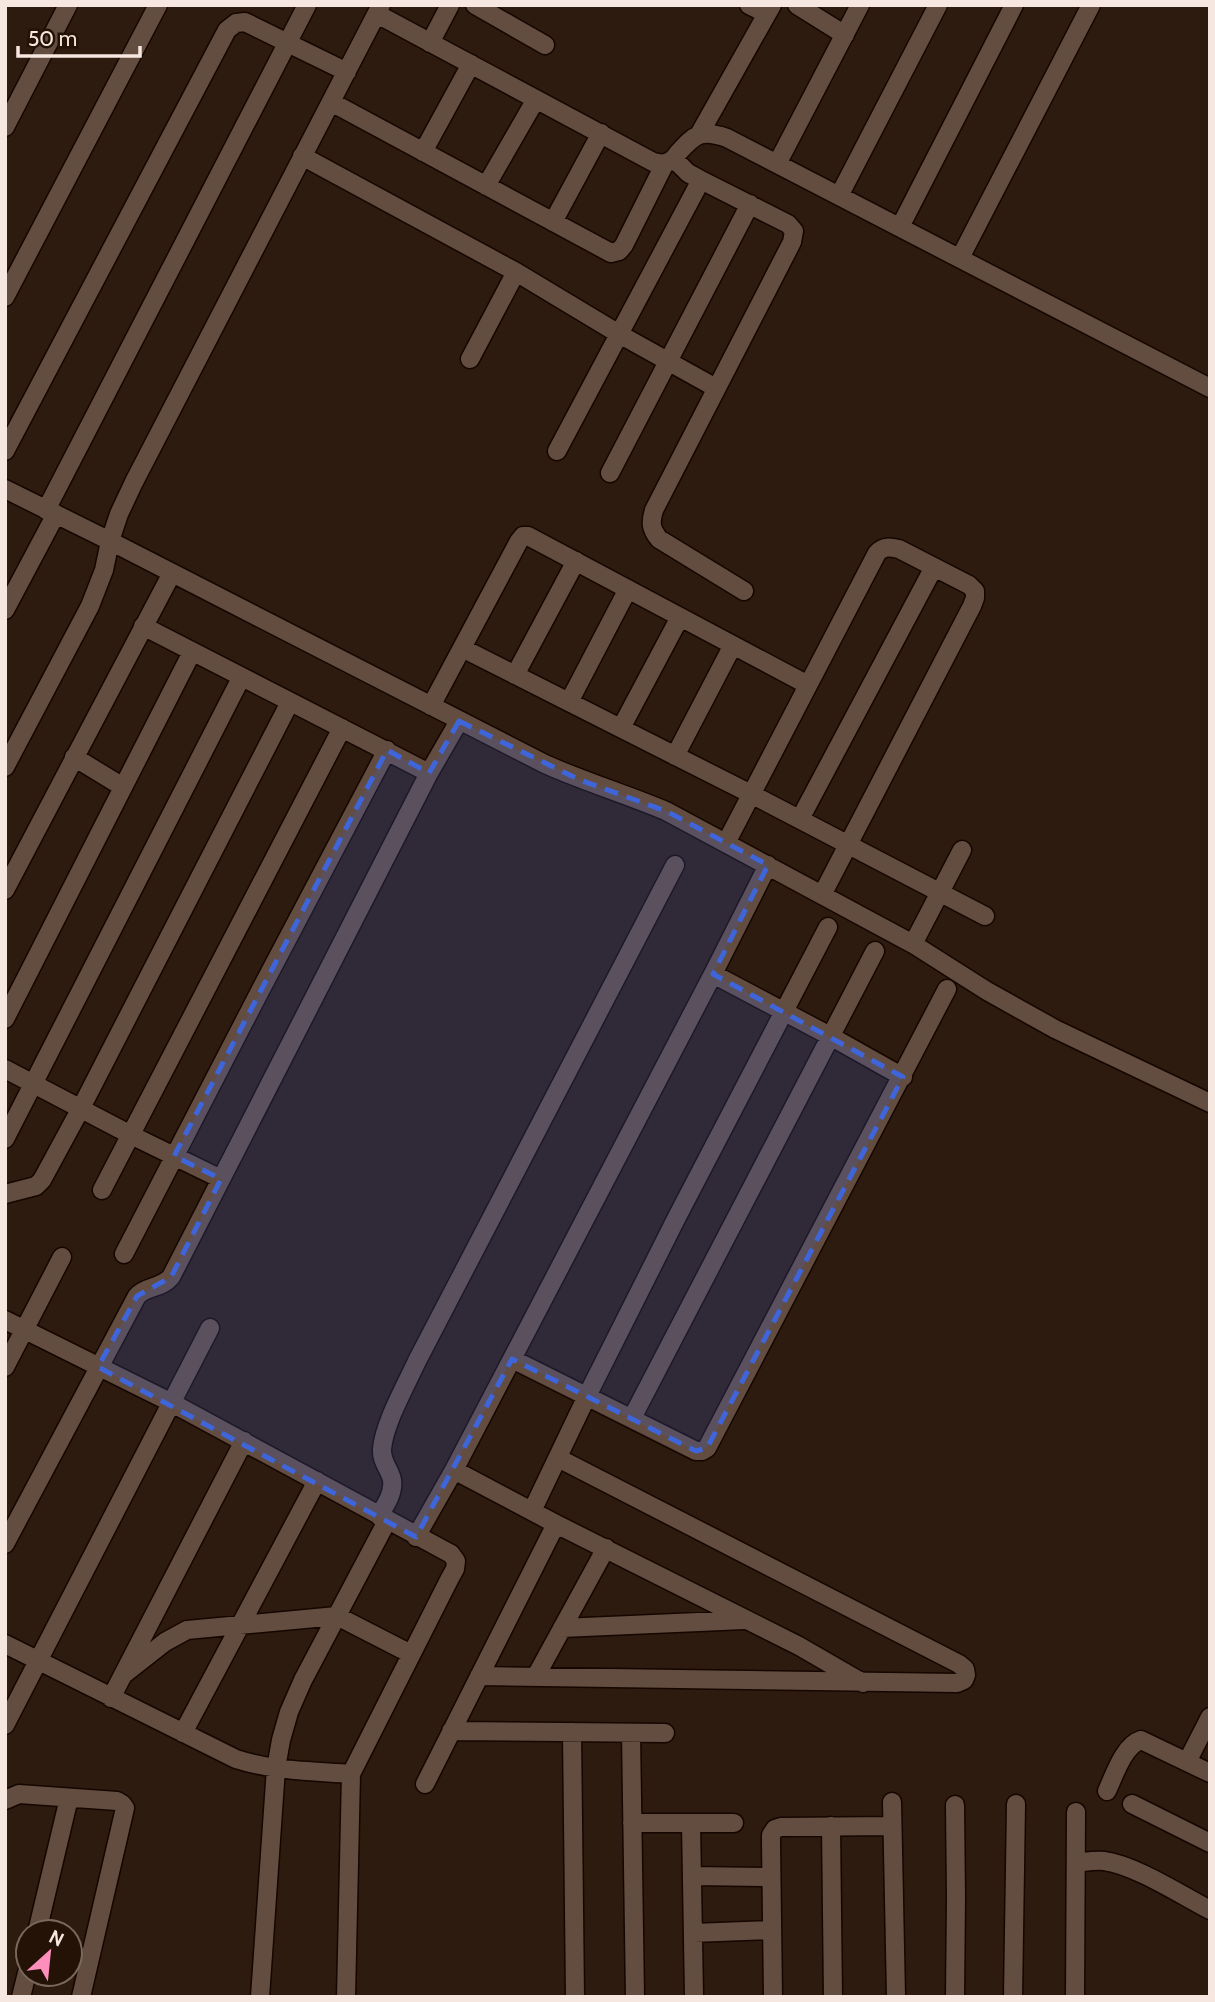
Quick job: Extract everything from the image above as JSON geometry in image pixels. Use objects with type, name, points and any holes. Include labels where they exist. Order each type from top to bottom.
[{"type":"street","points":[[5,127],[68,5]]},
{"type":"street","points":[[5,297],[158,5]]},
{"type":"street","points":[[5,610],[51,512],[307,5]]},
{"type":"street","points":[[430,43],[450,5]]},
{"type":"street","points":[[475,5],[545,44]]},
{"type":"street","points":[[331,102],[611,253],[624,246],[669,161],[690,139],[700,133],[769,10],[750,5]]},
{"type":"street","points":[[776,164],[860,5]]},
{"type":"street","points":[[839,195],[937,5]]},
{"type":"street","points":[[900,227],[1014,5]]},
{"type":"street","points":[[960,258],[1091,5]]},
{"type":"street","points":[[799,6],[845,35]]},
{"type":"street","points":[[5,767],[90,606],[104,570],[119,514],[134,482],[379,10],[430,43],[653,162],[669,161],[789,224],[794,231],[792,242],[654,510],[651,521],[652,531],[659,538],[744,591]]},
{"type":"street","points":[[5,451],[227,30],[236,23],[244,22],[347,72]]},
{"type":"street","points":[[423,152],[471,64]]},
{"type":"street","points":[[486,186],[536,99]]},
{"type":"street","points":[[553,222],[601,133]]},
{"type":"street","points":[[700,133],[712,133],[727,138],[1210,388]]},
{"type":"street","points":[[302,156],[516,272],[716,388]]},
{"type":"street","points":[[557,451],[701,180]]},
{"type":"street","points":[[610,474],[750,204]]},
{"type":"street","points":[[470,359],[516,272]]},
{"type":"street","points":[[5,489],[580,780],[666,811],[913,944],[987,991],[1055,1029],[1210,1103]]},
{"type":"street","points":[[431,706],[523,536],[528,536],[808,685]]},
{"type":"street","points":[[726,843],[877,553],[882,548],[899,549],[934,567],[969,586],[975,591],[975,598],[822,895]]},
{"type":"street","points":[[515,675],[576,562]]},
{"type":"street","points":[[800,819],[934,567]]},
{"type":"street","points":[[5,890],[172,573]]},
{"type":"street","points":[[569,702],[628,589]]},
{"type":"street","points":[[621,728],[680,617]]},
{"type":"street","points":[[143,626],[429,774]]},
{"type":"street","points":[[675,756],[733,645]]},
{"type":"street","points":[[461,648],[800,819],[985,916]]},
{"type":"street","points":[[5,1019],[192,652]]},
{"type":"street","points":[[5,1139],[242,678]]},
{"type":"street","points":[[5,1194],[36,1186],[42,1180],[290,702]]},
{"type":"street","points":[[5,1544],[137,1296],[142,1290],[165,1284],[171,1277],[429,774],[459,721]]},
{"type":"street","points":[[102,1190],[342,728]]},
{"type":"street","points":[[124,1254],[387,750]]},
{"type":"street","points":[[74,757],[123,787]]},
{"type":"street","points":[[913,944],[962,850]]},
{"type":"street","points":[[260,1997],[276,1768],[281,1740],[289,1712],[383,1519],[392,1480],[383,1462],[385,1435],[417,1361],[675,864]]},
{"type":"street","points":[[416,1536],[454,1470],[768,866]]},
{"type":"street","points":[[532,1511],[677,1217],[828,928]]},
{"type":"street","points":[[632,1418],[875,951]]},
{"type":"street","points":[[713,974],[903,1077]]},
{"type":"street","points":[[512,1359],[696,1451],[707,1448],[947,989]]},
{"type":"street","points":[[5,1069],[222,1179]]},
{"type":"street","points":[[5,1367],[62,1257]]},
{"type":"street","points":[[5,1320],[244,1441],[451,1554],[456,1561],[455,1569],[351,1774],[346,1997]]},
{"type":"street","points":[[5,1725],[210,1328]]},
{"type":"street","points":[[111,1698],[244,1441]]},
{"type":"street","points":[[479,1676],[957,1683],[964,1680],[966,1675],[965,1669],[959,1664],[558,1458]]},
{"type":"street","points":[[454,1470],[799,1646],[863,1683]]},
{"type":"street","points":[[183,1733],[317,1481]]},
{"type":"street","points":[[425,1784],[556,1524]]},
{"type":"street","points":[[536,1676],[606,1548]]},
{"type":"street","points":[[123,1675],[165,1642],[187,1630],[337,1616],[411,1654]]},
{"type":"street","points":[[562,1628],[747,1620]]},
{"type":"street","points":[[5,1644],[236,1759],[257,1766],[351,1774]]},
{"type":"street","points":[[1187,1762],[1210,1717]]},
{"type":"street","points":[[451,1731],[665,1733]]},
{"type":"street","points":[[572,1732],[575,1997]]},
{"type":"street","points":[[631,1733],[635,1997]]},
{"type":"street","points":[[1107,1791],[1128,1749],[1133,1742],[1140,1740],[1210,1773]]},
{"type":"street","points":[[5,1800],[19,1794],[117,1801],[125,1808],[81,1997]]},
{"type":"street","points":[[40,1918],[69,1798]]},
{"type":"street","points":[[892,1802],[896,1997]]},
{"type":"street","points":[[1013,1997],[1016,1804]]},
{"type":"street","points":[[1132,1804],[1210,1843]]},
{"type":"street","points":[[954,1997],[955,1805]]},
{"type":"street","points":[[1075,1997],[1076,1812]]},
{"type":"street","points":[[632,1823],[734,1823]]},
{"type":"street","points":[[691,1823],[694,1997]]},
{"type":"street","points":[[773,1997],[771,1835],[775,1829],[781,1826],[892,1826]]},
{"type":"street","points":[[831,1826],[834,1997]]},
{"type":"street","points":[[1076,1863],[1103,1861],[1119,1865],[1210,1910]]},
{"type":"street","points":[[692,1876],[771,1877]]},
{"type":"street","points":[[693,1933],[772,1930]]},
{"type":"highlighted area","points":[[459,721],[580,780],[666,811],[768,865],[713,974],[903,1077],[707,1448],[696,1451],[512,1359],[416,1537],[98,1367],[137,1296],[171,1277],[221,1179],[174,1156],[387,750],[429,773]]}]
